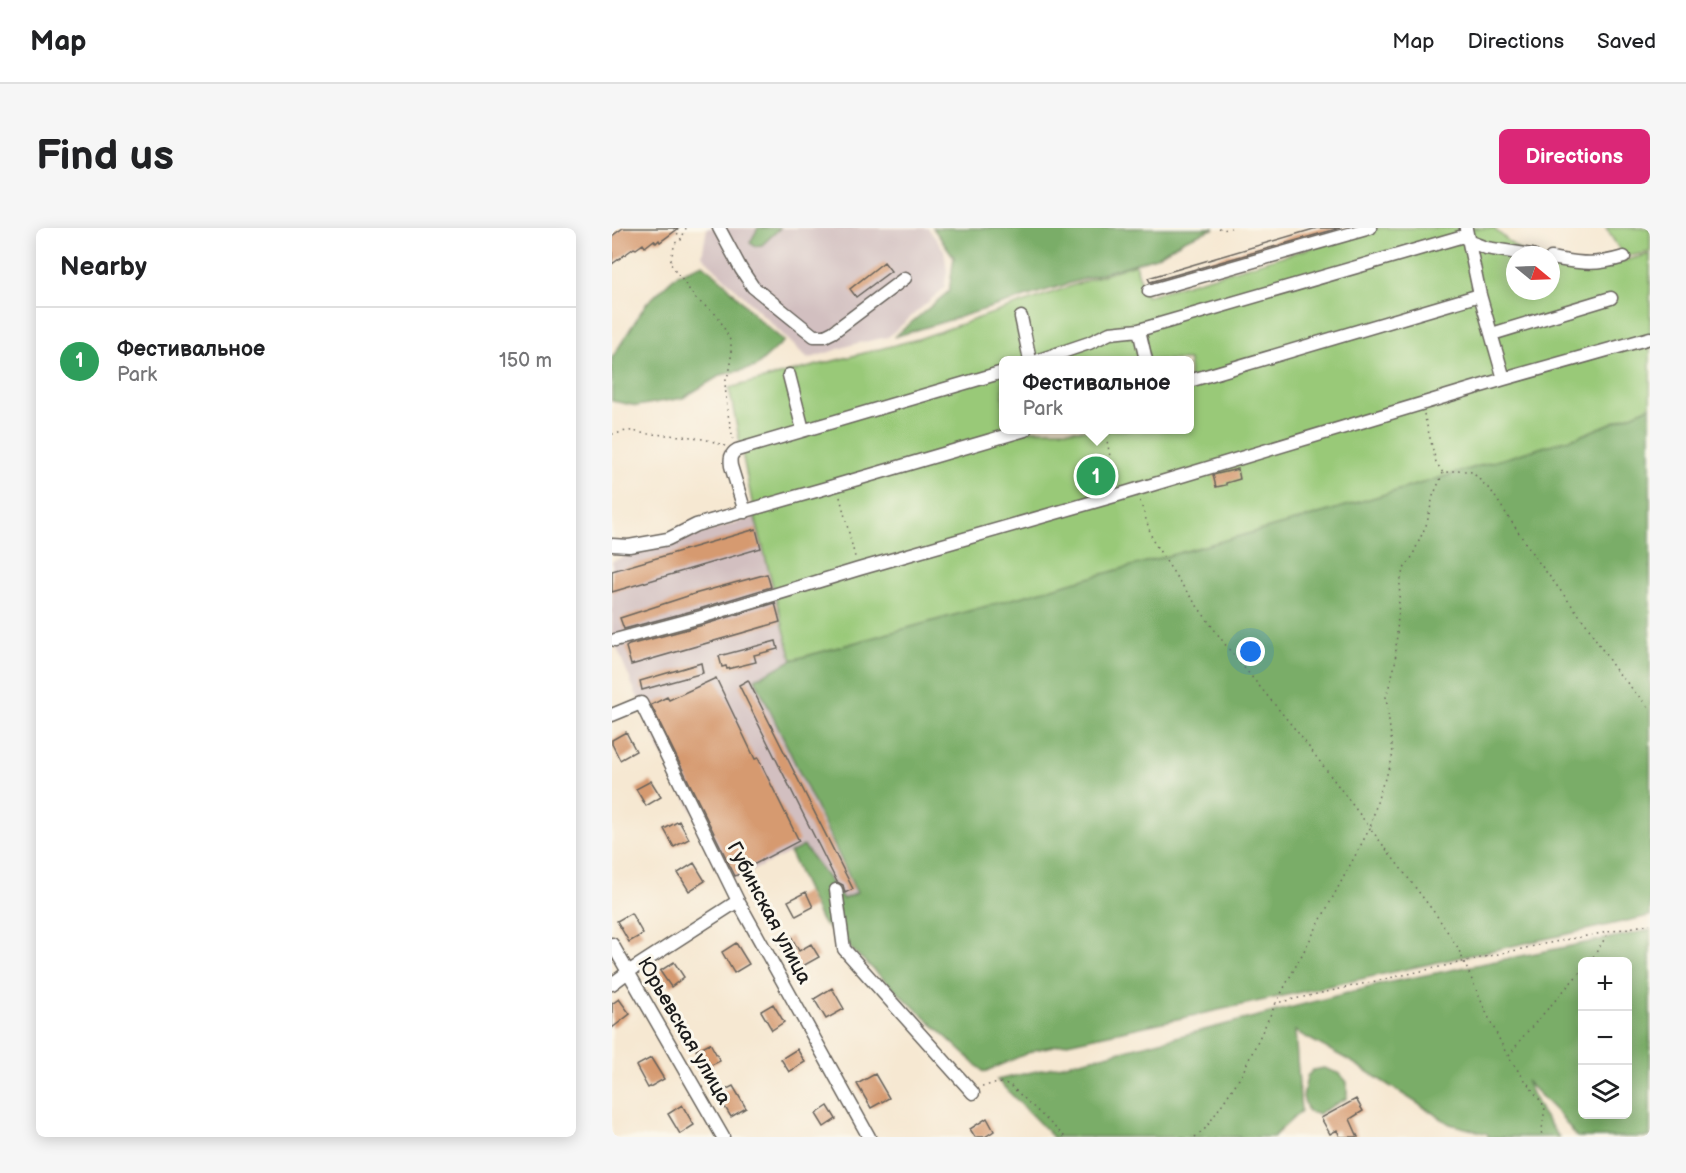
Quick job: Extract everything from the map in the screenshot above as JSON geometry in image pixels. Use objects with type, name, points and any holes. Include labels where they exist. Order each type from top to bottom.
[{"type":"street","points":[[719,228],[753,286],[814,336],[825,336],[833,332],[905,278]]},
{"type":"street","points":[[1149,291],[1371,228]]},
{"type":"street","points":[[1467,235],[1486,248],[1506,251]]},
{"type":"street","points":[[1467,235],[1480,295],[1504,379]]},
{"type":"street","points":[[1051,356],[1110,333],[1139,330],[1467,235]]},
{"type":"street","points":[[1560,259],[1592,264],[1624,257]]},
{"type":"street","points":[[1194,380],[1480,295]]},
{"type":"street","points":[[1492,334],[1611,298]]},
{"type":"street","points":[[1021,317],[1029,356]]},
{"type":"street","points":[[1139,330],[1145,356]]},
{"type":"street","points":[[615,640],[1650,338]]},
{"type":"street","points":[[745,512],[731,466],[730,459],[733,452],[999,373]]},
{"type":"street","points":[[789,375],[803,430]]},
{"type":"street","points":[[612,545],[629,546],[668,539],[696,525],[1007,434]]},
{"type":"street","name":"Губинская улица","points":[[612,715],[641,703],[738,901],[870,1137]]},
{"type":"street","points":[[836,890],[844,949],[971,1091]]},
{"type":"street","points":[[612,984],[738,901]]},
{"type":"street","name":"Юрьевская улица","points":[[612,944],[723,1137]]},
{"type":"path","points":[[674,228],[681,240]]},
{"type":"path","points":[[686,228],[681,240],[675,243],[670,263],[696,299],[718,316],[731,342],[731,366],[725,383],[727,409],[733,436],[733,452]]},
{"type":"path","points":[[1219,228],[1223,230],[1231,228]]},
{"type":"path","points":[[1422,404],[1436,462],[1443,473]]},
{"type":"path","points":[[612,434],[634,431],[695,437],[727,447],[733,452]]},
{"type":"path","points":[[1106,434],[1118,495]]},
{"type":"path","points":[[1443,473],[1458,470],[1472,472],[1492,492],[1534,556],[1586,624],[1614,668],[1650,709]]},
{"type":"path","points":[[1195,1137],[1206,1128],[1241,1076],[1276,1003],[1370,828],[1393,753],[1386,697],[1395,665],[1400,583],[1403,570],[1411,559],[1428,523],[1433,496],[1443,473]]},
{"type":"path","points":[[837,485],[859,569]]},
{"type":"path","points":[[1137,489],[1153,541],[1179,581],[1227,647],[1299,734],[1437,916],[1457,946],[1508,1057],[1545,1107],[1541,1137]]},
{"type":"path","points":[[1276,1003],[1650,924]]},
{"type":"path","points":[[1593,957],[1609,932]]},
{"type":"path","points":[[1508,1057],[1578,975]]},
{"type":"path","points":[[971,1091],[999,1083],[1009,1084],[1065,1137]]},
{"type":"shaded area","points":[[707,228],[928,228],[944,250],[947,271],[944,288],[888,337],[854,344],[808,359],[702,256]]},
{"type":"shaded area","points":[[755,517],[792,660],[755,680],[857,893],[843,900],[804,846],[730,881],[660,751],[612,636],[612,561]]},
{"type":"green space","points":[[758,228],[780,228],[762,245],[755,246],[750,243]]},
{"type":"green space","points":[[933,228],[1215,228],[1184,240],[1156,257],[894,337],[949,291],[954,257]]},
{"type":"green space","points":[[1379,228],[1493,228],[1514,246],[1506,246],[1506,300],[1560,300],[1560,265],[1588,270],[1650,254],[1650,407],[1580,436],[1309,517],[792,660],[755,517],[729,388],[918,339],[1135,264],[1146,296]]},
{"type":"green space","points":[[1606,228],[1650,228],[1650,252],[1624,257]]},
{"type":"green space","points":[[703,264],[724,282],[756,317],[784,341],[756,367],[721,375],[683,398],[637,406],[612,401],[612,358],[646,304],[678,274]]},
{"type":"green space","points":[[1650,407],[1650,916],[1035,1050],[984,1072],[821,921],[790,853],[804,846],[843,899],[857,893],[755,679],[792,660],[1309,517],[1580,436]]},
{"type":"green space","points":[[1650,930],[1650,1137],[1577,1137],[1560,1115],[1526,1081],[1542,1113],[1559,1137],[1488,1137],[1488,1134],[1450,1124],[1352,1062],[1295,1031],[1301,1111],[1273,1137],[1053,1137],[997,1080],[1106,1055],[1386,983]]},
{"type":"green space","points":[[1324,1068],[1340,1074],[1347,1082],[1347,1098],[1318,1114],[1308,1112],[1303,1097],[1307,1076],[1313,1070]]},
{"type":"building","points":[[623,228],[679,228],[660,242],[659,240],[656,243],[654,240],[645,247],[643,244],[634,248],[612,264],[612,236]]},
{"type":"building","points":[[1317,228],[1340,228],[1150,282],[1148,278]]},
{"type":"building","points":[[884,262],[891,271],[856,297],[850,289]]},
{"type":"building","points":[[1238,469],[1240,479],[1216,487],[1213,475]]},
{"type":"building","points":[[756,529],[761,548],[612,592],[612,571]]},
{"type":"building","points":[[767,574],[771,587],[699,609],[624,629],[620,618],[694,594]]},
{"type":"building","points":[[775,603],[780,622],[631,665],[626,647],[629,645]]},
{"type":"building","points":[[776,641],[778,649],[754,655],[756,662],[727,669],[726,666],[722,667],[719,656]]},
{"type":"building","points":[[701,663],[703,673],[642,690],[640,681]]},
{"type":"building","points":[[716,678],[755,759],[758,758],[799,841],[735,876],[651,705],[667,697],[669,700]]},
{"type":"building","points":[[748,680],[853,889],[845,893],[843,885],[837,882],[739,685]]},
{"type":"building","points":[[626,732],[636,751],[620,760],[612,740]]},
{"type":"building","points":[[651,781],[661,797],[646,806],[636,789]]},
{"type":"building","points":[[679,821],[689,839],[674,847],[664,829]]},
{"type":"building","points":[[694,863],[705,881],[689,891],[678,873]]},
{"type":"building","points":[[806,892],[813,907],[796,916],[788,901]]},
{"type":"building","points":[[631,913],[643,934],[629,942],[617,921]]},
{"type":"building","points":[[791,936],[799,951],[811,944],[819,957],[794,971],[778,943]]},
{"type":"building","points":[[736,943],[749,964],[734,973],[722,952]]},
{"type":"building","points":[[674,962],[684,977],[671,987],[660,971]]},
{"type":"building","points":[[832,988],[844,1009],[826,1019],[814,999]]},
{"type":"building","points":[[619,999],[630,1014],[612,1028],[612,1004]]},
{"type":"building","points":[[773,1004],[784,1022],[772,1030],[761,1011]]},
{"type":"building","points":[[710,1043],[720,1061],[705,1068],[696,1050]]},
{"type":"building","points":[[797,1049],[805,1062],[789,1072],[781,1059]]},
{"type":"building","points":[[651,1058],[664,1079],[648,1088],[636,1066]]},
{"type":"building","points":[[875,1074],[889,1098],[871,1108],[857,1084]]},
{"type":"building","points":[[733,1086],[746,1108],[731,1117],[717,1094]]},
{"type":"building","points":[[1356,1099],[1363,1111],[1350,1119],[1358,1137],[1340,1137],[1337,1130],[1330,1134],[1321,1118]]},
{"type":"building","points":[[682,1105],[694,1125],[680,1134],[668,1114]]},
{"type":"building","points":[[828,1106],[836,1119],[824,1127],[816,1114]]},
{"type":"building","points":[[987,1118],[994,1131],[985,1137],[975,1137],[970,1129]]},
{"type":"place","name":"Фестивальное","points":[[1096,476]]}]
